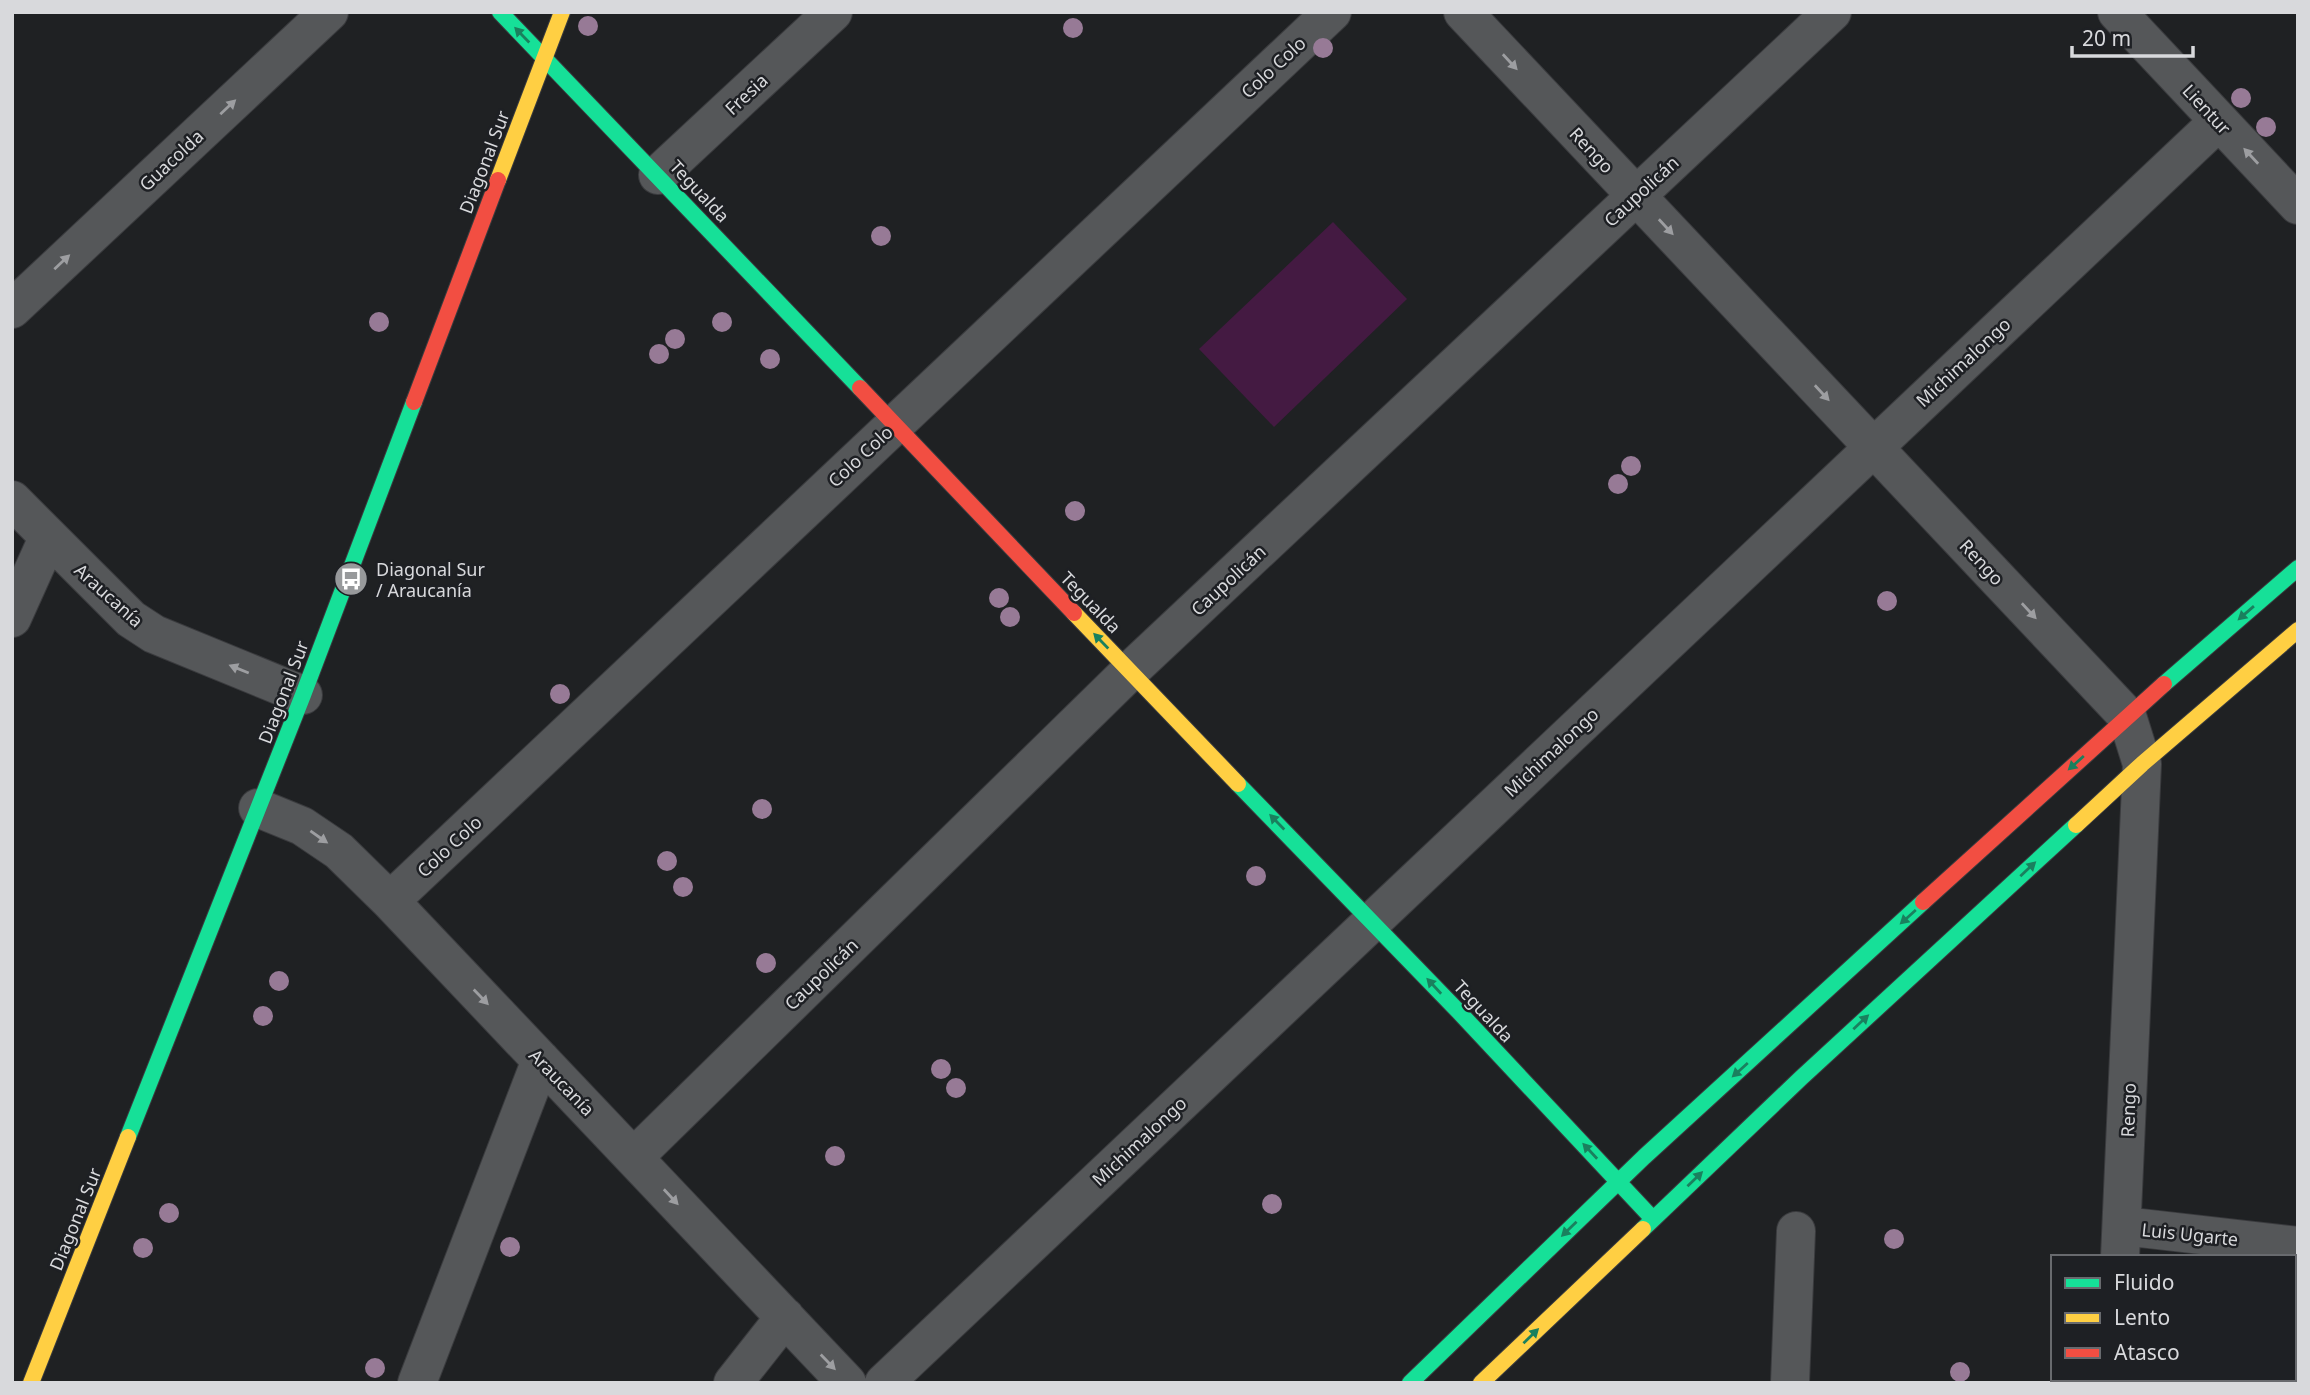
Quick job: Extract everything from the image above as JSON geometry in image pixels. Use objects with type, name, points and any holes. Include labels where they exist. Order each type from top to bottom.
[{"type":"main road","name":"Tegualda","points":[[500,12],[1373,921],[1653,1219]]},
{"type":"main road","name":"Diagonal Sur","points":[[31,1383],[303,695],[562,12]]},
{"type":"main road","points":[[1410,1383],[1618,1181],[2127,716],[2298,568]]},
{"type":"main road","points":[[1481,1383],[1801,1078],[2142,764],[2298,630]]},
{"type":"street","name":"Guacolda","points":[[12,309],[329,12]]},
{"type":"street","name":"Fresia","points":[[658,175],[833,12]]},
{"type":"street","name":"Colo Colo","points":[[390,901],[1332,12]]},
{"type":"street","name":"Rengo","points":[[1463,12],[2127,716],[2142,764],[2122,1241]]},
{"type":"street","name":"Caupolicán","points":[[634,1157],[1130,671],[1832,12]]},
{"type":"street","name":"Lientur","points":[[2117,12],[2298,205]]},
{"type":"street","name":"Michimalongo","points":[[884,1383],[2219,121]]},
{"type":"street","name":"Araucanía","points":[[12,500],[131,619],[154,634],[303,695]]},
{"type":"street","points":[[12,618],[48,538]]},
{"type":"street","name":"Araucanía","points":[[258,808],[302,826],[330,845],[390,901],[848,1383]]},
{"type":"street","points":[[417,1383],[541,1060]]},
{"type":"street","points":[[1790,1383],[1796,1231]]},
{"type":"street","name":"Luis Ugarte","points":[[2122,1241],[2298,1246]]},
{"type":"street","points":[[733,1383],[785,1317]]},
{"type":"shaded area","points":[[1333,222],[1407,299],[1274,427],[1199,349]]},
{"type":"traffic: fast","points":[[500,12],[860,388]]},
{"type":"traffic: fast","points":[[128,1137],[303,695],[414,402]]},
{"type":"traffic: fast","points":[[2164,684],[2298,568]]},
{"type":"traffic: fast","points":[[1238,784],[1459,1012],[1653,1219]]},
{"type":"traffic: fast","points":[[1643,1229],[1801,1078],[2076,825]]},
{"type":"traffic: fast","points":[[1410,1383],[1644,1157],[1923,902]]},
{"type":"traffic: slow","points":[[498,180],[562,12]]},
{"type":"traffic: slow","points":[[1074,613],[1238,784]]},
{"type":"traffic: slow","points":[[2076,825],[2142,764],[2298,630]]},
{"type":"traffic: slow","points":[[31,1383],[128,1137]]},
{"type":"traffic: slow","points":[[1481,1383],[1643,1229]]},
{"type":"traffic: jam","points":[[414,402],[498,180]]},
{"type":"traffic: jam","points":[[860,388],[1074,613]]},
{"type":"traffic: jam","points":[[1923,902],[2164,684]]},
{"type":"place","name":"Diagonal Sur / Araucanía","points":[[351,579]]}]
